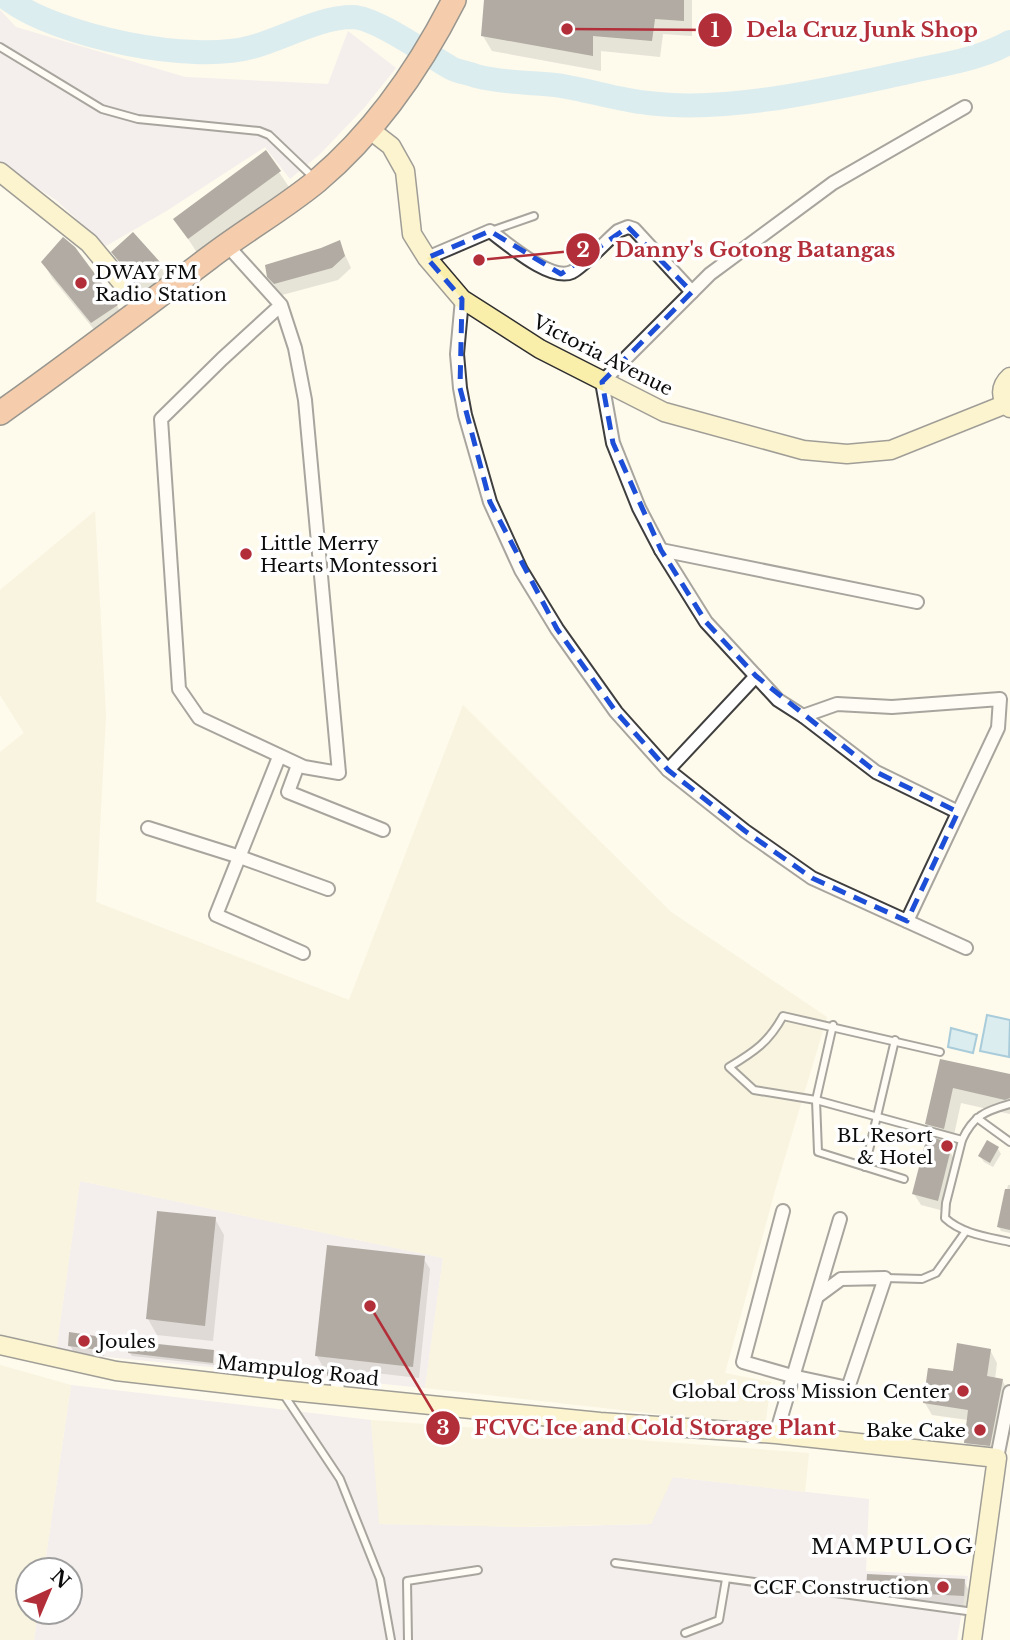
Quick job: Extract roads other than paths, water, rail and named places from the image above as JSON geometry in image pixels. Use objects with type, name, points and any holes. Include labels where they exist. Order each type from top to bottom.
[{"type":"highway","points":[[0,413],[226,244],[317,181],[369,129],[410,76],[454,0]]},
{"type":"street","points":[[958,812],[876,772],[778,700],[706,622],[661,550],[639,508],[613,443],[602,382],[710,274],[833,183],[965,107]]},
{"type":"street","name":"Victoria Avenue","points":[[369,129],[391,146],[405,171],[412,234],[427,258],[462,299],[540,349],[664,412],[803,450],[847,454],[891,450],[1008,406],[1003,399],[1002,388],[1010,377]]},
{"type":"street","points":[[0,172],[89,243],[144,307]]},
{"type":"street","points":[[427,258],[490,232],[549,272],[561,274],[572,271],[618,231],[628,227],[634,229],[692,292]]},
{"type":"street","points":[[226,244],[281,305],[295,348],[305,400],[339,774],[298,765],[199,718],[179,688],[161,419],[281,305]]},
{"type":"street","points":[[462,299],[457,354],[460,388],[490,502],[522,570],[558,629],[617,712],[668,770],[745,831],[812,878],[966,948]]},
{"type":"street","points":[[661,550],[917,602]]},
{"type":"street","points":[[668,770],[756,677]]},
{"type":"street","points":[[803,716],[837,705],[892,707],[1000,699],[998,727],[907,921]]},
{"type":"street","points":[[279,757],[216,915],[303,953]]},
{"type":"street","points":[[298,765],[289,792],[383,830]]},
{"type":"street","points":[[148,828],[328,889]]},
{"type":"street","points":[[783,1211],[743,1362],[848,1388],[885,1278],[842,1279],[818,1296]]},
{"type":"street","points":[[776,1434],[840,1219]]},
{"type":"street","name":"Mampulog Road","points":[[0,1345],[116,1371],[281,1390],[600,1422],[776,1434],[997,1458]]},
{"type":"street","points":[[335,1372],[339,1396]]},
{"type":"street","points":[[972,1640],[997,1458],[1010,1392]]},
{"type":"lane","points":[[0,47],[102,109],[138,119],[259,131],[269,135],[317,181]]},
{"type":"lane","points":[[490,232],[534,216]]},
{"type":"lane","points":[[940,1052],[833,1025],[783,1016],[773,1035],[753,1053],[729,1067],[754,1090],[817,1100],[962,1140]]},
{"type":"lane","points":[[833,1025],[817,1100],[818,1152],[904,1179]]},
{"type":"lane","points":[[865,1167],[895,1040]]},
{"type":"lane","points":[[1010,1104],[986,1112],[969,1125],[962,1140],[946,1203],[945,1218],[966,1231],[1010,1242]]},
{"type":"lane","points":[[977,1118],[1010,1142]]},
{"type":"lane","points":[[885,1278],[922,1279],[936,1273],[966,1231]]},
{"type":"lane","points":[[281,1390],[340,1479],[380,1579],[391,1640]]},
{"type":"lane","points":[[615,1563],[976,1612]]},
{"type":"lane","points":[[408,1640],[407,1580],[478,1570]]},
{"type":"lane","points":[[685,1633],[719,1620],[726,1578]]},
{"type":"water","points":[[987,1015],[1010,1020],[1009,1057],[980,1051]]},
{"type":"water","points":[[951,1028],[977,1035],[973,1053],[948,1047]]},
{"type":"waterway","points":[[9,0],[32,13],[92,36],[127,44],[195,52],[252,47],[328,20],[353,17],[375,24],[402,38],[451,68],[476,76],[555,85],[636,102],[679,105],[744,102],[809,93],[958,61],[1010,42]]},
{"type":"place","name":"Dela Cruz Junk Shop","points":[[567,29]]},
{"type":"place","name":"Danny's Gotong Batangas","points":[[479,260]]},
{"type":"place","name":"DWAY FM Radio Station","points":[[81,283]]},
{"type":"place","name":"Little Merry Hearts Montessori","points":[[246,554]]},
{"type":"place","name":"BL Resort & Hotel","points":[[947,1146]]},
{"type":"place","name":"FCVC Ice and Cold Storage Plant","points":[[370,1306]]},
{"type":"place","name":"Joules","points":[[84,1341]]},
{"type":"place","name":"Global Cross Mission Center","points":[[963,1391]]},
{"type":"place","name":"Bake Cake","points":[[980,1430]]},
{"type":"place","name":"CCF Construction","points":[[943,1587]]},
{"type":"district","name":"MAMPULOG","points":[[893,1547]]}]
